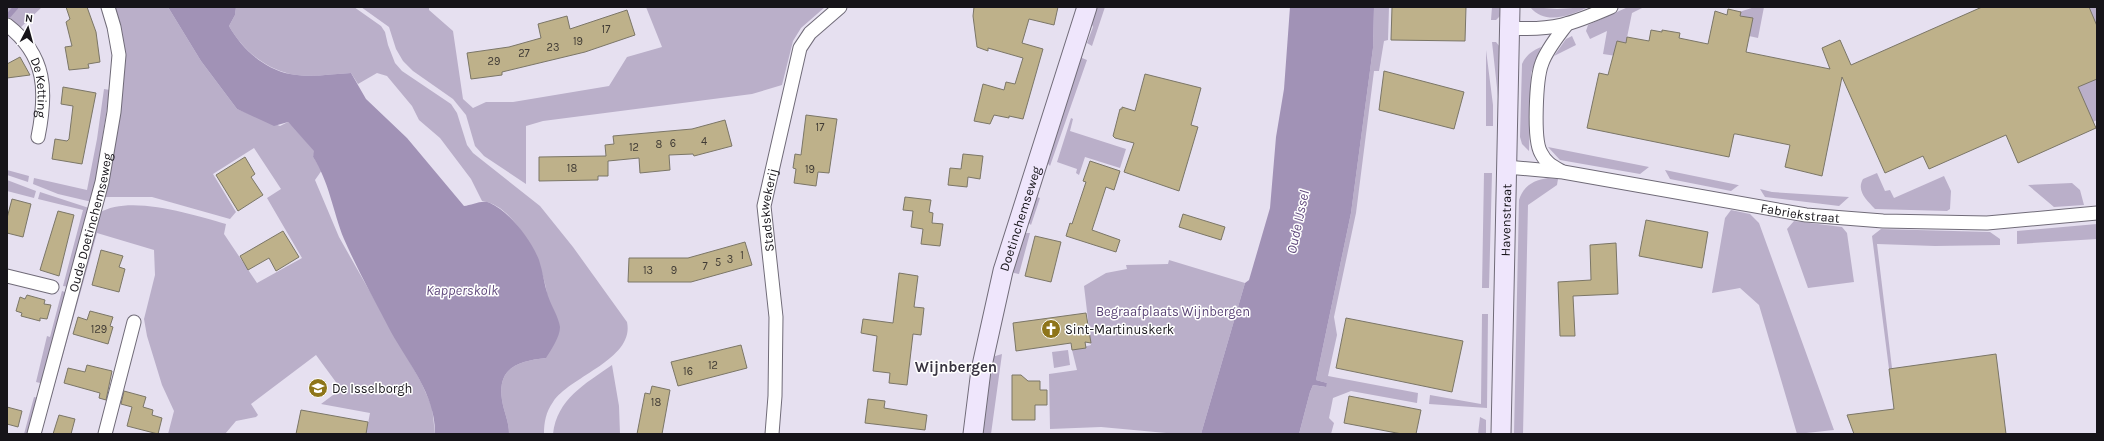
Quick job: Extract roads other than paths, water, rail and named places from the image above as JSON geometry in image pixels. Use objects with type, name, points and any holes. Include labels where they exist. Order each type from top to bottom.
[{"type":"street","name":"Oude Doetinchemseweg","points":[[34,434],[102,182],[114,112],[118,54],[114,27],[108,7]]},
{"type":"street","name":"Stadskwekerij","points":[[772,434],[775,396],[776,317],[764,206],[800,48],[810,33],[840,7]]},
{"type":"street","name":"Doetinchemseweg","points":[[973,434],[981,370],[1003,271],[1087,7]]},
{"type":"street","name":"Havenstraat","points":[[1501,434],[1510,7]]},
{"type":"street","points":[[1510,28],[1544,29],[1576,22],[1610,7]]},
{"type":"street","points":[[1563,172],[1549,165],[1540,152],[1536,136],[1538,77],[1542,63],[1567,24]]},
{"type":"street","name":"De Ketting","points":[[7,25],[26,44],[35,59],[41,75],[45,92],[44,109],[38,137]]},
{"type":"street","name":"Fabriekstraat","points":[[1506,167],[1563,172],[1813,215],[1883,221],[1987,224],[2097,213]]},
{"type":"street","points":[[7,276],[52,287]]},
{"type":"street","points":[[105,434],[134,322]]},
{"type":"water","name":"Kapperskolk","points":[[168,7],[236,7],[235,15],[229,26],[247,50],[271,68],[290,74],[313,76],[351,73],[366,99],[407,138],[464,206],[481,202],[490,203],[498,207],[519,227],[531,244],[539,260],[548,296],[558,320],[560,331],[546,358],[519,364],[507,373],[503,380],[501,389],[502,400],[509,434],[435,434],[434,420],[426,393],[391,332],[349,251],[340,229],[323,176],[313,157],[314,151],[288,122],[274,126],[237,109],[201,61]]},
{"type":"water","name":"Oude IJssel","points":[[1290,7],[1374,7],[1373,48],[1351,213],[1316,380],[1327,383],[1326,387],[1313,385],[1299,434],[1201,434],[1245,283],[1249,280],[1270,208],[1276,137],[1284,89]]},
{"type":"waterway","points":[[9,15],[16,7]]},
{"type":"place","name":"Sint-Martinuskerk","points":[[1051,329]]},
{"type":"place","name":"De Isselborgh","points":[[318,388]]},
{"type":"district","name":"Wijnbergen","points":[[956,367]]},
{"type":"park label","name":"Begraafplaats Wijnbergen","points":[[1173,311]]}]
